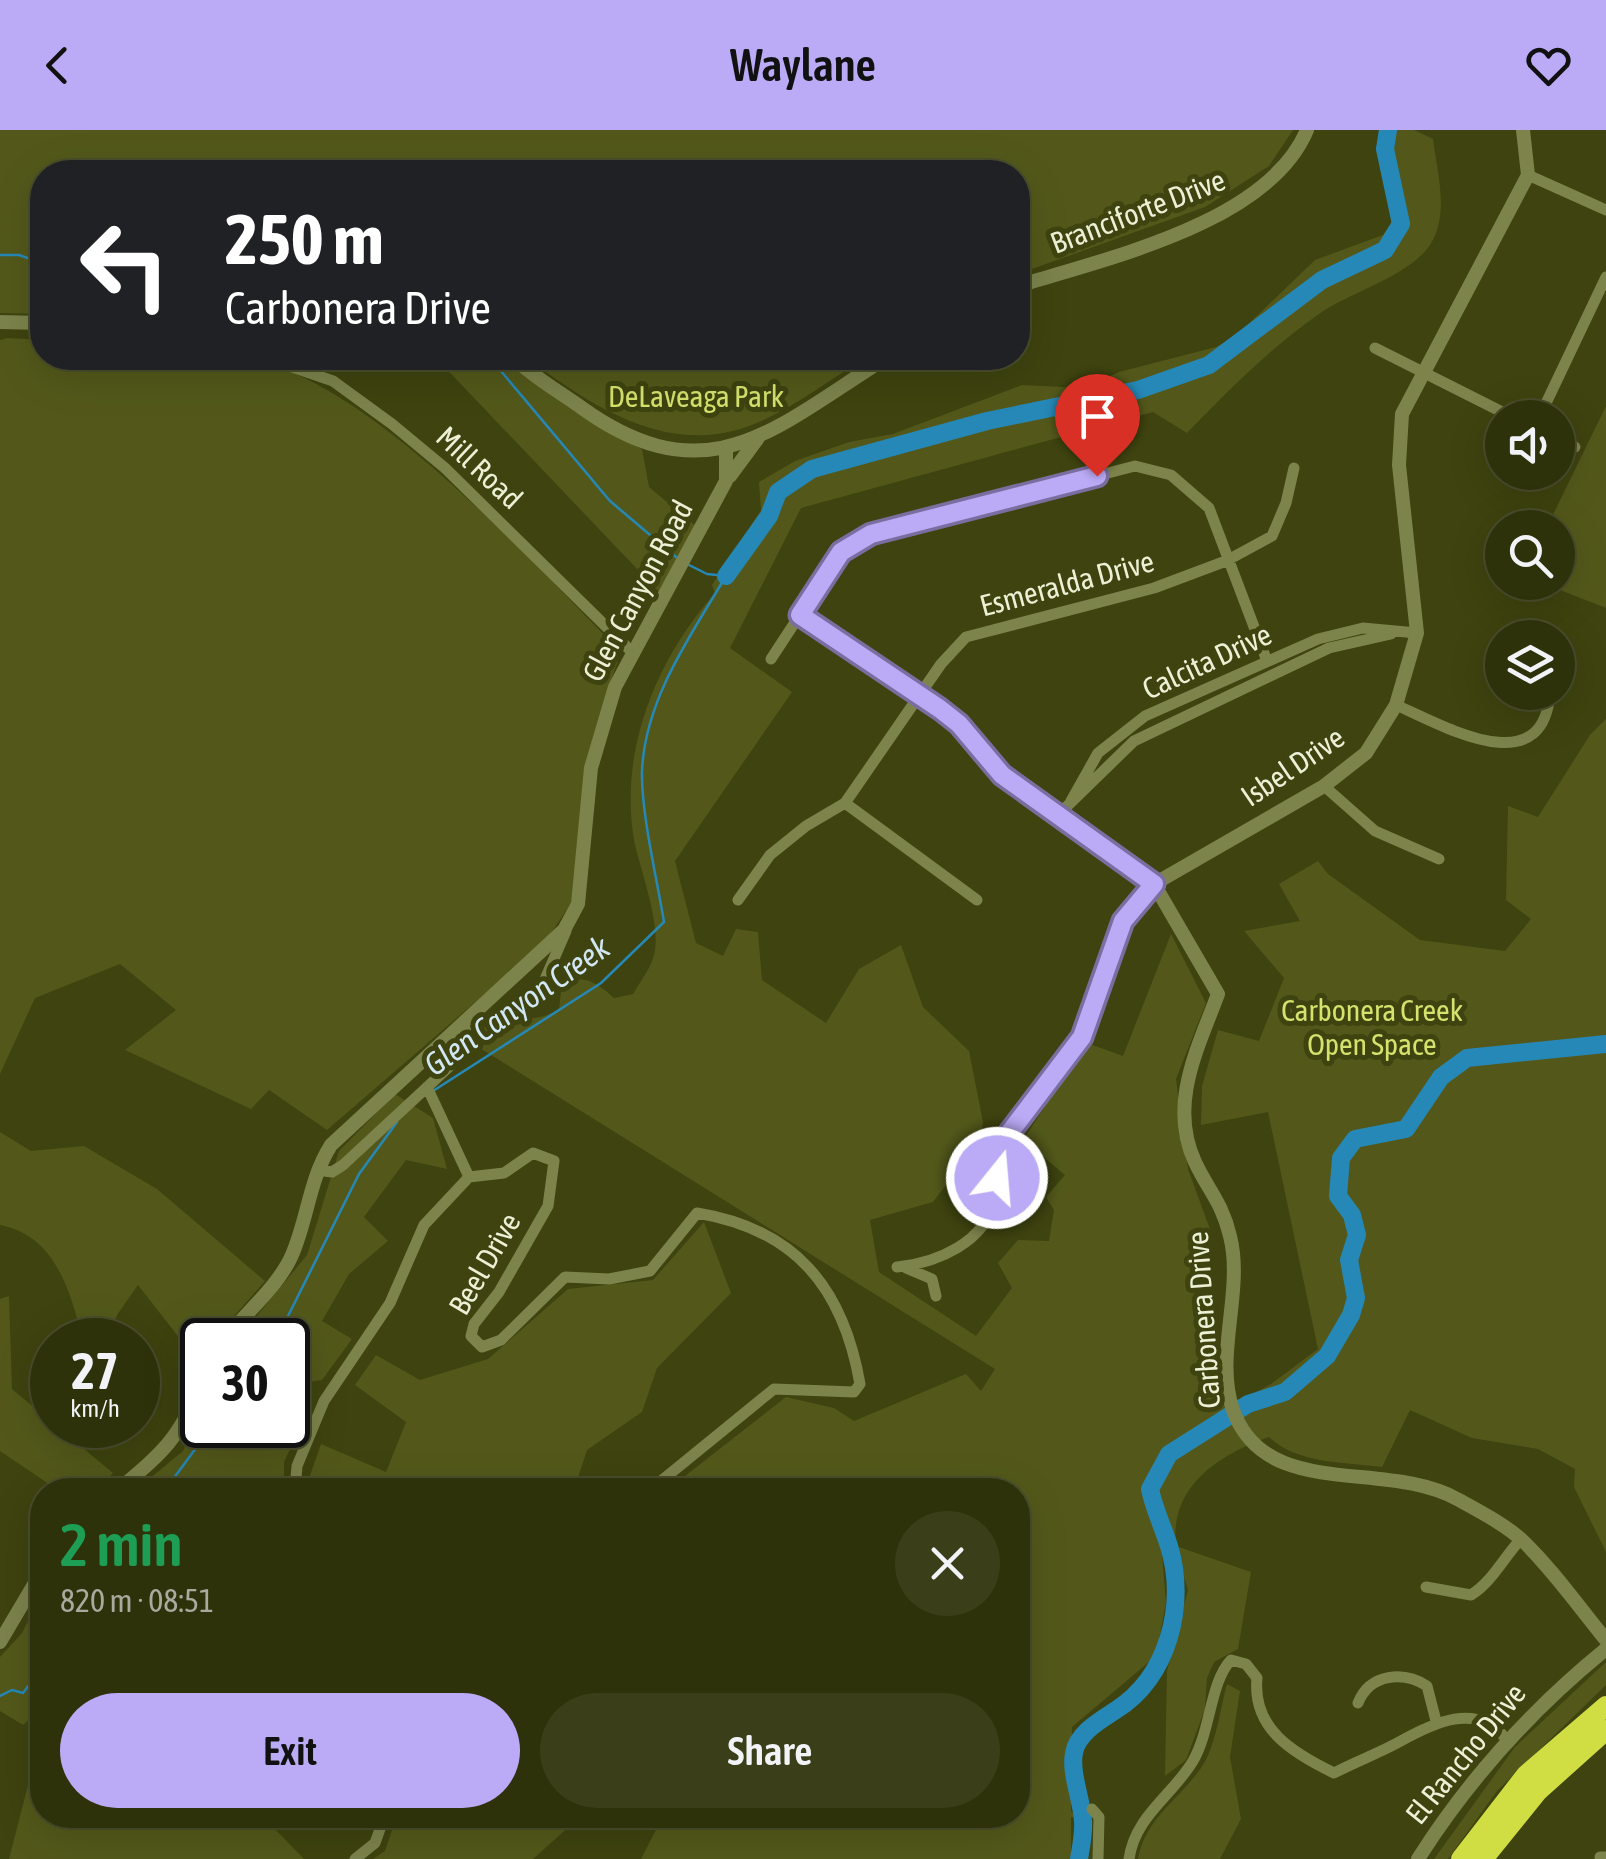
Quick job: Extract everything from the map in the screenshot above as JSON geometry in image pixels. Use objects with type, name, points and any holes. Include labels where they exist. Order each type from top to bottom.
[{"type":"highway","points":[[1460,1859],[1526,1775],[1606,1706]]},
{"type":"highway","points":[[1484,1859],[1552,1777],[1606,1730]]},
{"type":"highway","points":[[1552,1777],[1606,1744]]},
{"type":"street","name":"Branciforte Drive","points":[[1030,282],[1192,226],[1253,197],[1288,164],[1307,130]]},
{"type":"street","points":[[1524,130],[1528,175],[1606,210]]},
{"type":"street","name":"Isbel Drive","points":[[942,1258],[978,1230],[994,1202],[1000,1153],[1082,1037],[1123,921],[1154,884],[1324,786],[1366,752],[1396,704],[1417,633],[1399,464],[1402,414],[1528,175]]},
{"type":"street","points":[[1548,400],[1606,277]]},
{"type":"street","points":[[0,322],[30,323]]},
{"type":"street","points":[[1375,348],[1485,404]]},
{"type":"street","name":"Mill Road","points":[[301,370],[333,381],[445,468],[632,652]]},
{"type":"street","points":[[531,370],[613,428],[653,444],[705,452],[758,438],[867,370]]},
{"type":"street","points":[[726,480],[758,438]]},
{"type":"street","name":"Glen Canyon Road","points":[[243,1318],[284,1270],[317,1170],[331,1145],[564,930],[578,904],[591,768],[615,687],[726,480],[726,448]]},
{"type":"street","points":[[705,452],[723,468],[726,480]]},
{"type":"street","points":[[771,659],[841,552],[871,534],[1135,466],[1161,470],[1186,484],[1209,508],[1226,561],[1267,660]]},
{"type":"street","name":"Esmeralda Drive","points":[[738,900],[770,855],[806,826],[846,802],[920,694],[966,637],[1154,588],[1226,561],[1272,536],[1286,504],[1294,468]]},
{"type":"street","name":"Carbonera Drive","points":[[800,615],[920,694],[959,724],[1002,775],[1154,884],[1218,994],[1182,1091],[1194,1160],[1218,1196],[1232,1241],[1229,1381],[1233,1409],[1244,1435],[1261,1454],[1284,1467],[1436,1487],[1521,1539],[1606,1640]]},
{"type":"street","name":"Calcita Drive","points":[[1071,801],[1098,753],[1145,716],[1267,660],[1363,628],[1417,633]]},
{"type":"street","name":"Calcita Drive","points":[[1058,815],[1134,741],[1328,648],[1400,632]]},
{"type":"street","points":[[1396,704],[1490,744],[1510,744],[1529,736],[1544,719],[1546,710]]},
{"type":"street","points":[[1324,786],[1374,831],[1439,859]]},
{"type":"street","points":[[846,802],[977,900]]},
{"type":"street","points":[[536,1000],[578,904]]},
{"type":"street","points":[[317,1170],[332,1172],[342,1165],[426,1093],[451,1065],[466,1030],[462,1022]]},
{"type":"street","name":"Beel Drive","points":[[426,1093],[470,1178],[504,1174],[533,1153],[554,1160],[548,1206],[499,1292],[474,1324],[472,1336],[482,1346],[501,1340],[565,1277],[608,1278],[650,1272],[698,1213],[738,1220],[775,1236],[808,1267],[831,1302],[854,1350],[860,1384],[854,1392],[774,1389],[665,1478]]},
{"type":"street","points":[[296,1478],[297,1466],[324,1401],[390,1303],[424,1225],[470,1178]]},
{"type":"street","points":[[133,1478],[161,1456],[180,1431]]},
{"type":"street","points":[[1426,1587],[1471,1595],[1485,1586],[1498,1564],[1521,1539]]},
{"type":"street","points":[[0,1642],[30,1591]]},
{"type":"street","name":"El Rancho Drive","points":[[1418,1859],[1506,1739],[1546,1698],[1606,1649]]},
{"type":"street","points":[[1129,1859],[1144,1820],[1192,1762],[1213,1713],[1219,1673],[1231,1660],[1246,1664],[1257,1678],[1254,1701],[1271,1733],[1334,1773],[1436,1722],[1478,1718],[1494,1724],[1506,1739]]},
{"type":"street","points":[[1358,1703],[1371,1686],[1392,1676],[1406,1675],[1427,1686],[1436,1722]]},
{"type":"street","points":[[1092,1809],[1100,1817],[1098,1859]]},
{"type":"street","points":[[355,1859],[375,1843],[380,1828]]},
{"type":"green space","points":[[0,130],[1293,130],[1269,166],[1205,207],[1030,270],[1030,160],[30,160],[30,314],[0,313]]},
{"type":"green space","name":"Carbonera Creek Open Space","points":[[1386,130],[1414,130],[1433,139],[1441,207],[1430,245],[1408,266],[1301,327],[1250,370],[1187,433],[1153,412],[801,508],[730,648],[792,692],[675,861],[696,943],[723,956],[736,929],[758,932],[762,980],[826,1023],[859,969],[901,945],[923,1007],[969,1051],[983,1122],[977,1167],[956,1172],[933,1202],[870,1220],[879,1272],[976,1336],[1012,1288],[998,1263],[1018,1240],[1049,1241],[1054,1210],[1046,1197],[1065,1175],[1023,1140],[1087,1043],[1123,1056],[1171,934],[1206,1003],[1176,1079],[1188,1169],[1211,1232],[1218,1395],[1227,1408],[1271,1384],[1318,1349],[1268,1112],[1201,1125],[1202,1086],[1218,1030],[1259,1041],[1284,978],[1244,931],[1300,921],[1279,884],[1318,861],[1328,874],[1420,940],[1505,951],[1531,919],[1506,900],[1508,806],[1538,817],[1590,735],[1606,719],[1606,1552],[1574,1487],[1575,1469],[1538,1449],[1472,1438],[1410,1410],[1382,1467],[1307,1457],[1269,1437],[1215,1464],[1189,1490],[1180,1507],[1176,1546],[1251,1572],[1238,1649],[1214,1662],[1207,1678],[1205,1709],[1186,1760],[1165,1776],[1167,1671],[1188,1590],[1175,1546],[1161,1541],[1166,1603],[1156,1656],[1072,1727],[1071,1811],[1077,1818],[1071,1817],[1071,1859],[641,1859],[657,1828],[1030,1828],[1030,1478],[682,1478],[786,1397],[834,1408],[854,1421],[966,1374],[981,1391],[995,1369],[467,1040],[493,1023],[535,1018],[559,1010],[562,982],[590,981],[614,998],[633,994],[648,969],[656,934],[634,840],[631,806],[637,740],[659,677],[675,647],[715,593],[712,585],[761,510],[759,482],[795,461],[849,442],[893,434],[1022,385],[1084,388],[1119,372],[1216,347],[1236,336],[1315,260],[1383,235],[1403,205],[1382,164]]},
{"type":"green space","points":[[30,339],[30,370],[289,371],[340,398],[392,434],[444,478],[621,652],[610,683],[571,903],[546,941],[327,1130],[269,1090],[251,1109],[125,1050],[176,1010],[120,964],[35,998],[0,1074],[0,340]]},
{"type":"green space","points":[[447,370],[523,370],[587,420],[642,449],[649,487],[696,526],[659,592]]},
{"type":"green space","name":"DeLaveaga Park","points":[[544,370],[846,370],[773,416],[727,432],[696,435],[636,423],[580,395]]},
{"type":"green space","points":[[1606,406],[1606,608],[1575,596],[1575,510],[1555,510],[1565,490],[1575,490],[1575,470]]},
{"type":"green space","points":[[395,1094],[433,1118],[447,1169],[406,1160],[364,1217],[388,1241],[349,1274],[322,1321],[352,1339],[322,1380],[310,1382],[310,1318],[255,1318],[307,1255],[339,1151]]},
{"type":"green space","points":[[0,1132],[31,1151],[84,1146],[157,1189],[265,1281],[232,1318],[180,1318],[180,1339],[138,1285],[116,1318],[76,1318],[66,1285],[47,1253],[19,1231],[0,1225]]},
{"type":"green space","points":[[704,1222],[731,1293],[657,1368],[642,1412],[587,1450],[578,1478],[309,1478],[321,1444],[386,1472],[406,1422],[355,1385],[376,1355],[420,1380],[488,1359],[568,1289],[653,1280]]},
{"type":"green space","points":[[9,1296],[12,1389],[30,1404],[30,1448],[83,1448],[113,1473],[109,1478],[40,1478],[0,1451],[0,1299]]},
{"type":"green space","points":[[184,1448],[291,1448],[284,1462],[284,1478],[150,1478]]},
{"type":"green space","points":[[30,1617],[30,1719],[23,1725],[0,1711],[0,1657],[22,1633]]},
{"type":"green space","points":[[1606,1662],[1606,1685],[1497,1791],[1448,1859],[1434,1859],[1515,1747]]},
{"type":"green space","points":[[1227,1684],[1240,1691],[1230,1757],[1241,1819],[1220,1859],[1138,1859],[1155,1820],[1206,1759]]},
{"type":"green space","points":[[30,1777],[30,1828],[274,1828],[304,1859],[9,1859]]},
{"type":"green space","points":[[393,1828],[567,1828],[533,1859],[373,1859],[385,1851]]},
{"type":"waterway","points":[[726,576],[769,516],[778,492],[812,469],[987,421],[1138,390],[1209,365],[1322,280],[1385,250],[1401,224],[1385,149],[1388,130]]},
{"type":"waterway","points":[[0,255],[30,259]]},
{"type":"waterway","points":[[500,370],[610,501],[676,557]]},
{"type":"waterway","name":"Glen Canyon Creek","points":[[433,1091],[601,983],[664,922],[644,806],[645,744],[651,718],[672,669],[726,576],[707,574],[687,564]]},
{"type":"waterway","points":[[1079,1859],[1083,1826],[1074,1769],[1076,1746],[1090,1728],[1134,1696],[1149,1679],[1169,1638],[1174,1615],[1174,1569],[1150,1489],[1169,1454],[1248,1404],[1285,1392],[1327,1356],[1351,1315],[1356,1298],[1349,1260],[1357,1235],[1352,1215],[1338,1196],[1341,1158],[1355,1139],[1406,1129],[1441,1077],[1467,1058],[1606,1044]]},
{"type":"waterway","name":"Glen Canyon Creek","points":[[287,1318],[359,1174],[397,1122]]},
{"type":"waterway","name":"Glen Canyon Creek","points":[[174,1478],[196,1448]]},
{"type":"waterway","name":"Glen Canyon Creek","points":[[0,1696],[12,1690],[23,1693],[30,1684]]},
{"type":"route","points":[[997,1178],[1007,1136],[1082,1037],[1123,921],[1154,884],[1002,775],[959,724],[940,709],[800,615],[841,552],[871,534],[1097,476]]}]
